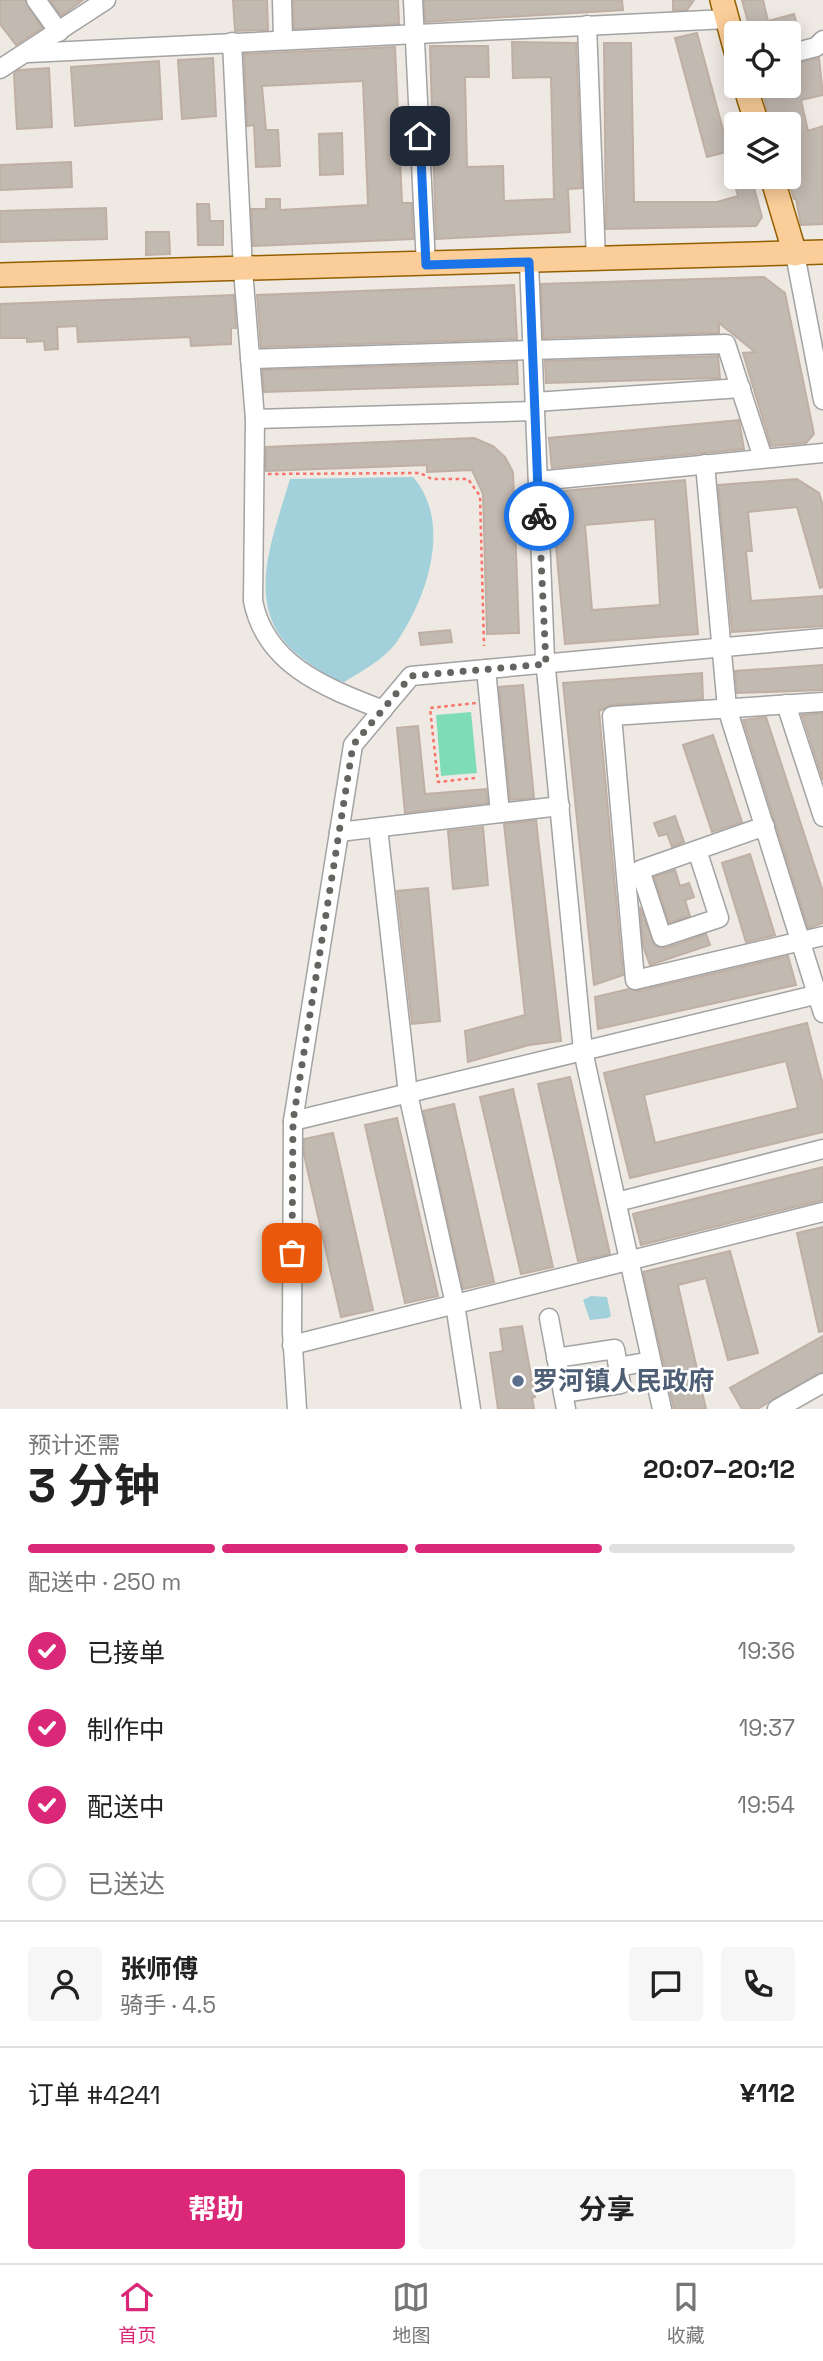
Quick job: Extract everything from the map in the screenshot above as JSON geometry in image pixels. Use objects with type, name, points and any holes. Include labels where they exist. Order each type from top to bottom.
[{"type":"main road","points":[[775,189],[794,254]]},
{"type":"main road","points":[[0,275],[823,252]]},
{"type":"street","points":[[36,0],[59,32]]},
{"type":"street","points":[[0,69],[105,0]]},
{"type":"street","points":[[282,0],[283,40]]},
{"type":"street","points":[[413,0],[426,265]]},
{"type":"street","points":[[28,53],[587,25],[725,9]]},
{"type":"street","points":[[587,25],[596,260]]},
{"type":"street","points":[[801,51],[816,47],[823,40]]},
{"type":"street","points":[[232,42],[243,270],[255,419],[253,601],[257,623],[271,646],[323,687],[383,710]]},
{"type":"street","points":[[794,254],[823,400]]},
{"type":"street","points":[[529,262],[546,664],[583,1051],[662,1409]]},
{"type":"street","points":[[250,359],[726,344],[763,458]]},
{"type":"street","points":[[255,419],[535,406],[741,388]]},
{"type":"street","points":[[538,481],[823,453]]},
{"type":"street","points":[[705,464],[727,708],[801,941],[821,994],[823,1013]]},
{"type":"street","points":[[296,1409],[292,1345],[293,1121],[353,745],[411,676],[823,638]]},
{"type":"street","points":[[486,669],[500,813]]},
{"type":"street","points":[[823,702],[612,716],[635,980],[823,936]]},
{"type":"street","points":[[786,704],[823,817]]},
{"type":"street","points":[[339,832],[559,806]]},
{"type":"street","points":[[696,850],[719,918],[662,937],[640,870],[696,850],[765,826]]},
{"type":"street","points":[[378,828],[408,1094],[455,1304],[471,1409]]},
{"type":"street","points":[[293,1121],[821,994]]},
{"type":"street","points":[[617,1202],[823,1149]]},
{"type":"street","points":[[292,1345],[823,1212]]},
{"type":"street","points":[[549,1318],[556,1358],[565,1401],[621,1384],[615,1349],[556,1358]]},
{"type":"street","points":[[618,1367],[652,1362]]},
{"type":"street","points":[[777,1409],[823,1383]]},
{"type":"path","points":[[255,474],[420,472],[432,479],[468,479],[480,496],[484,646]]},
{"type":"path","points":[[475,778],[438,782],[430,708],[489,702]]},
{"type":"green space","points":[[471,712],[477,773],[441,776],[436,715]]},
{"type":"water","points":[[413,477],[425,495],[432,516],[433,538],[426,583],[407,625],[391,649],[372,665],[344,682],[338,680],[302,658],[283,640],[271,619],[266,597],[266,574],[290,479]]},
{"type":"water","points":[[591,1296],[607,1297],[611,1316],[590,1320],[583,1300]]},
{"type":"building","points":[[0,0],[25,0],[42,28],[16,45],[0,24]]},
{"type":"building","points":[[50,0],[83,0],[61,16]]},
{"type":"building","points":[[233,0],[267,0],[268,30],[235,31]]},
{"type":"building","points":[[293,0],[398,0],[399,24],[294,29]]},
{"type":"building","points":[[424,0],[622,0],[623,10],[425,22]]},
{"type":"building","points":[[673,0],[694,0],[687,10],[673,10]]},
{"type":"building","points":[[742,0],[763,0],[768,21],[748,21]]},
{"type":"building","points":[[794,14],[796,21],[768,21]]},
{"type":"building","points":[[697,33],[724,133],[724,153],[707,157],[675,38]]},
{"type":"building","points":[[512,42],[576,43],[582,188],[568,189],[570,232],[436,239],[430,46],[488,46],[489,77],[465,77],[467,167],[503,166],[504,201],[554,199],[551,77],[513,78]]},
{"type":"building","points":[[604,43],[631,43],[634,202],[717,202],[738,196],[736,189],[754,189],[762,217],[756,226],[606,229]]},
{"type":"building","points":[[395,47],[402,203],[412,203],[413,239],[253,246],[251,209],[266,209],[266,199],[280,199],[280,210],[368,205],[363,81],[262,86],[266,130],[278,130],[280,166],[256,167],[254,125],[247,126],[244,54]]},
{"type":"building","points":[[213,58],[216,116],[182,119],[178,60]]},
{"type":"building","points":[[819,58],[823,95],[801,100],[808,131],[823,126],[823,224],[801,225],[796,199],[791,189],[801,189],[801,112],[768,112],[764,98],[801,98],[801,62]]},
{"type":"building","points":[[159,61],[162,119],[75,126],[71,67]]},
{"type":"building","points":[[49,68],[52,127],[17,129],[14,74],[19,70]]},
{"type":"building","points":[[342,133],[343,174],[320,175],[319,134]]},
{"type":"building","points":[[71,162],[72,187],[0,190],[0,165]]},
{"type":"building","points":[[197,204],[209,204],[210,221],[223,221],[223,245],[198,245]]},
{"type":"building","points":[[106,208],[107,239],[0,242],[0,211]]},
{"type":"building","points":[[146,232],[169,232],[170,254],[146,255]]},
{"type":"building","points":[[764,277],[785,293],[814,434],[806,443],[771,446],[743,353],[755,352],[719,323],[719,333],[543,338],[541,284]]},
{"type":"building","points":[[514,285],[517,339],[261,347],[257,295]]},
{"type":"building","points":[[234,295],[236,328],[231,328],[231,344],[191,346],[190,337],[78,342],[77,326],[57,327],[58,349],[45,350],[44,341],[27,342],[27,338],[0,338],[0,304]]},
{"type":"building","points":[[718,356],[720,378],[546,383],[545,361]]},
{"type":"building","points":[[517,362],[518,384],[264,392],[262,370]]},
{"type":"building","points":[[739,420],[744,449],[552,468],[549,438]]},
{"type":"building","points":[[474,438],[493,446],[505,457],[513,472],[519,633],[487,634],[483,494],[472,470],[427,472],[427,465],[266,471],[266,447]]},
{"type":"building","points":[[797,479],[819,493],[823,506],[823,587],[820,588],[797,507],[748,512],[752,551],[746,551],[751,601],[823,596],[823,626],[732,632],[718,485]]},
{"type":"building","points":[[685,480],[698,634],[565,644],[551,492]],"holes":[[[655,519],[660,605],[592,610],[585,525]]]},
{"type":"building","points":[[450,630],[452,642],[421,645],[419,633]]},
{"type":"building","points":[[823,665],[823,690],[737,693],[735,671]]},
{"type":"building","points":[[702,673],[703,699],[611,705],[599,711],[623,975],[594,985],[563,683]]},
{"type":"building","points":[[523,685],[534,798],[510,800],[499,687]]},
{"type":"building","points":[[823,713],[823,780],[802,715]]},
{"type":"building","points":[[766,717],[823,892],[823,923],[808,928],[743,720]]},
{"type":"building","points":[[418,726],[425,794],[486,789],[488,803],[405,813],[397,728]]},
{"type":"building","points":[[713,735],[742,822],[712,832],[683,745]]},
{"type":"building","points":[[675,816],[684,842],[672,847],[667,834],[659,836],[654,823]]},
{"type":"building","points":[[536,820],[561,1041],[529,1045],[468,1062],[465,1031],[525,1015],[504,824]]},
{"type":"building","points":[[483,827],[488,885],[453,889],[448,831]]},
{"type":"building","points":[[750,854],[775,935],[746,942],[722,863]]},
{"type":"building","points":[[675,870],[680,886],[689,883],[694,897],[685,900],[690,916],[669,923],[654,877]]},
{"type":"building","points":[[428,888],[440,1021],[412,1024],[397,891]]},
{"type":"building","points":[[640,907],[655,946],[666,948],[706,934],[710,945],[650,965],[643,946]]},
{"type":"building","points":[[788,956],[796,985],[598,1029],[595,997],[629,989],[638,991]]},
{"type":"building","points":[[807,1023],[823,1085],[823,1132],[630,1178],[604,1073]],"holes":[[[786,1061],[798,1108],[655,1143],[644,1095]]]},
{"type":"building","points":[[570,1077],[610,1254],[578,1261],[538,1084]]},
{"type":"building","points":[[513,1089],[553,1267],[521,1274],[480,1097]]},
{"type":"building","points":[[454,1104],[494,1282],[463,1289],[423,1111]]},
{"type":"building","points":[[397,1118],[438,1296],[405,1303],[365,1125]]},
{"type":"building","points":[[333,1133],[373,1310],[341,1317],[304,1155],[304,1139]]},
{"type":"building","points":[[823,1167],[823,1200],[641,1245],[633,1214]]},
{"type":"building","points":[[823,1227],[823,1331],[819,1332],[797,1233]]},
{"type":"building","points":[[730,1251],[758,1353],[728,1360],[706,1278],[678,1285],[706,1409],[674,1409],[643,1272]]},
{"type":"building","points":[[522,1326],[535,1397],[532,1397],[534,1409],[498,1409],[490,1353],[503,1351],[500,1329]]},
{"type":"building","points":[[823,1336],[823,1372],[757,1409],[742,1409],[730,1388]]},
{"type":"way so far","points":[[292,1253],[293,1121],[353,745],[411,676],[546,664],[539,516]]},
{"type":"place","name":"罗河镇人民政府","points":[[518,1381]]},
{"type":"route","points":[[420,136],[426,265],[529,262],[539,516]]}]
